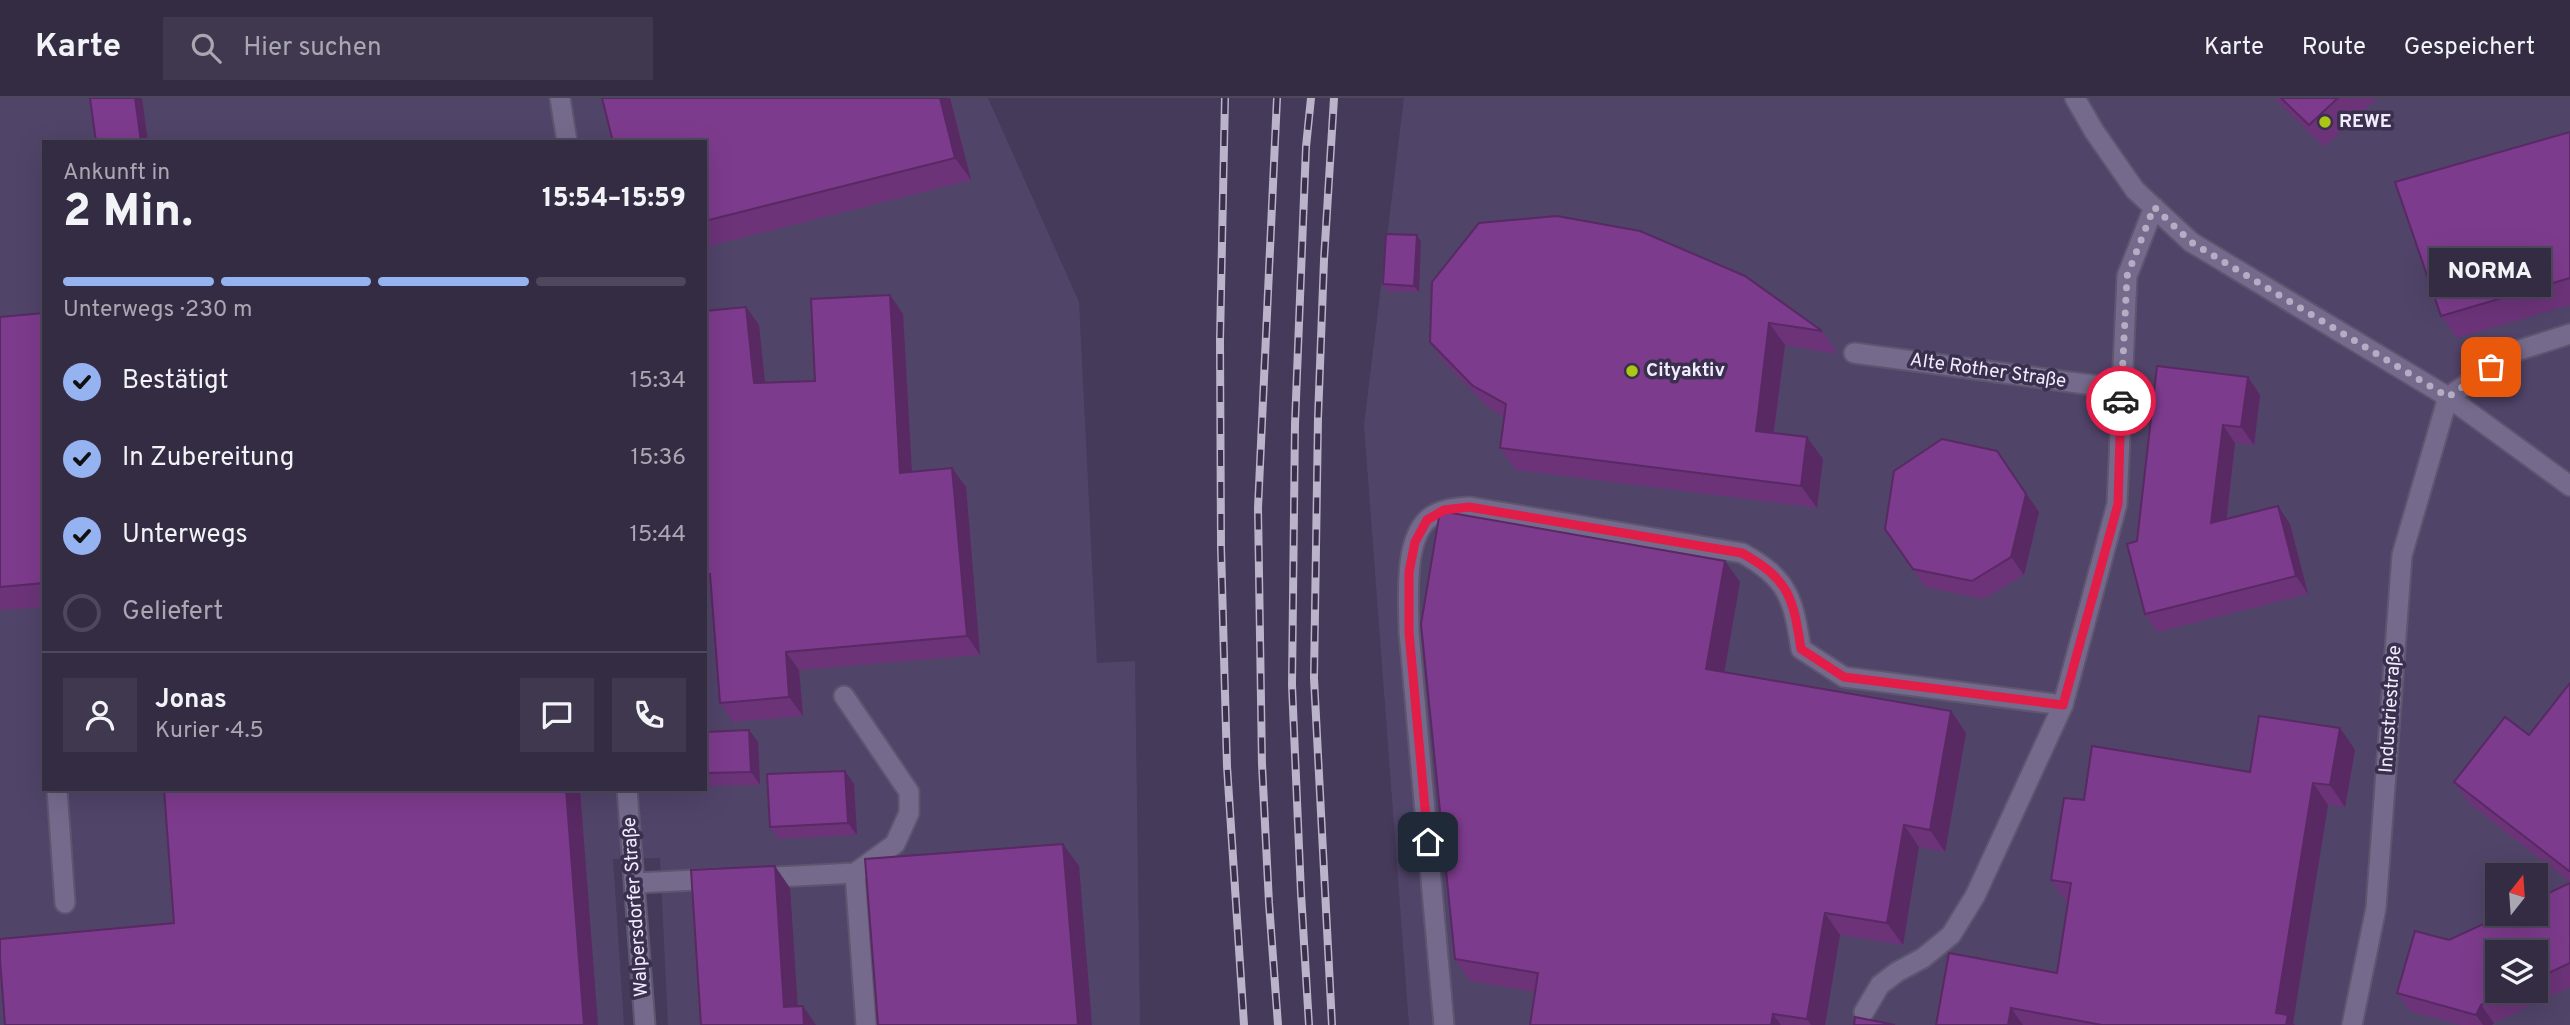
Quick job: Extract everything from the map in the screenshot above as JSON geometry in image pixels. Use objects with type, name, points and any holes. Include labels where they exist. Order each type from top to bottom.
[{"type":"street","points":[[560,98],[568,140]]},
{"type":"street","points":[[2075,98],[2094,131],[2135,190],[2191,242],[2448,397],[2570,486]]},
{"type":"street","points":[[1864,1012],[1880,985],[1923,958],[1951,935],[1975,896],[2063,705],[2118,504],[2127,276],[2154,207]]},
{"type":"street","points":[[2448,397],[2513,352],[2570,334]]},
{"type":"street","name":"Alte Rother Straße","points":[[1854,353],[2122,389]]},
{"type":"street","name":"Industriestraße","points":[[2351,1025],[2376,908],[2402,555],[2448,397]]},
{"type":"street","points":[[1444,1025],[1409,632],[1409,572],[1415,542],[1427,520],[1444,510],[1469,507],[1742,553],[1761,564],[1780,582],[1794,606],[1801,649],[1844,677],[2063,705]]},
{"type":"street","points":[[635,883],[855,873],[895,844],[909,813],[909,792],[844,696]]},
{"type":"street","points":[[57,791],[65,903]]},
{"type":"street","name":"Walpersdorfer Straße","points":[[627,791],[645,1025]]},
{"type":"street","points":[[855,873],[866,1025]]},
{"type":"shaded area","points":[[0,98],[988,98],[1079,302],[1097,663],[1135,661],[1140,1025],[668,1025],[660,858],[613,859],[624,1025],[0,1025]]},
{"type":"shaded area","points":[[1404,98],[2570,98],[2570,1025],[1409,1025],[1364,425]]},
{"type":"building","points":[[90,98],[135,98],[141,140],[96,140]]},
{"type":"building","points":[[602,98],[940,98],[955,158],[707,220],[707,140],[612,140]]},
{"type":"building","points":[[2281,98],[2338,98],[2309,125]]},
{"type":"building","points":[[2570,132],[2570,278],[2441,316],[2395,182]]},
{"type":"building","points":[[1557,216],[1640,231],[1745,276],[1822,331],[1769,323],[1756,431],[1807,437],[1801,486],[1500,448],[1506,404],[1473,386],[1430,342],[1432,282],[1479,223]]},
{"type":"building","points":[[1386,234],[1417,235],[1414,286],[1383,284]]},
{"type":"building","points":[[890,295],[900,473],[952,468],[967,636],[786,652],[789,697],[720,703],[710,574],[707,575],[707,311],[746,307],[754,383],[815,381],[811,299]]},
{"type":"building","points":[[42,313],[42,583],[0,587],[0,317]]},
{"type":"building","points":[[2157,366],[2248,377],[2241,427],[2223,425],[2211,523],[2278,506],[2296,576],[2145,614],[2127,544],[2137,541]]},
{"type":"building","points":[[1942,439],[1997,451],[2026,494],[2011,557],[1972,581],[1913,569],[1885,529],[1894,471]]},
{"type":"building","points":[[1440,511],[1725,561],[1706,669],[1951,711],[1930,830],[1904,825],[1887,923],[1825,913],[1807,1019],[1773,1014],[1771,1025],[1530,1025],[1538,973],[1455,959],[1421,624]]},
{"type":"building","points":[[2570,683],[2569,871],[2454,782],[2505,717],[2529,735]]},
{"type":"building","points":[[2259,716],[2340,728],[2330,785],[2313,783],[2276,1013],[2288,1015],[2286,1025],[2102,1025],[2011,1008],[2008,1025],[1936,1025],[1949,953],[2057,973],[2071,883],[2051,880],[2064,798],[2084,800],[2092,746],[2250,772]]},
{"type":"building","points":[[749,730],[751,772],[707,773],[707,732]]},
{"type":"building","points":[[845,771],[848,823],[770,827],[767,774]]},
{"type":"building","points":[[164,791],[566,791],[584,1025],[5,1025],[0,939],[174,923]]},
{"type":"building","points":[[1063,844],[1078,1025],[878,1025],[865,859]]},
{"type":"building","points":[[775,866],[784,1007],[803,1006],[804,1025],[701,1025],[691,870]]},
{"type":"building","points":[[2570,883],[2570,963],[2548,973],[2548,940],[2485,940],[2485,1003],[2476,1015],[2397,993],[2415,931],[2449,940],[2485,923],[2485,926],[2548,926],[2548,893]]},
{"type":"building","points":[[1855,1017],[1895,1025],[1854,1025]]},
{"type":"railway","points":[[1225,98],[1220,340],[1221,547],[1227,766],[1244,1025]]},
{"type":"railway","points":[[1277,98],[1258,508],[1262,764],[1278,1025]]},
{"type":"railway","points":[[1309,1025],[1292,685],[1295,424],[1306,147],[1311,98]]},
{"type":"railway","points":[[1332,1025],[1314,678],[1318,418],[1334,98]]},
{"type":"way so far","points":[[2121,401],[2127,276],[2154,207],[2191,242],[2448,397],[2491,367]]},
{"type":"place","name":"REWE","points":[[2325,122]]},
{"type":"place","name":"NORMA","points":[[2491,367]]},
{"type":"place","name":"Cityaktiv","points":[[1632,371]]},
{"type":"route","points":[[1428,842],[1409,632],[1409,572],[1415,542],[1427,520],[1444,510],[1469,507],[1742,553],[1761,564],[1780,582],[1794,606],[1801,649],[1844,677],[2063,705],[2118,504],[2121,401]]}]
